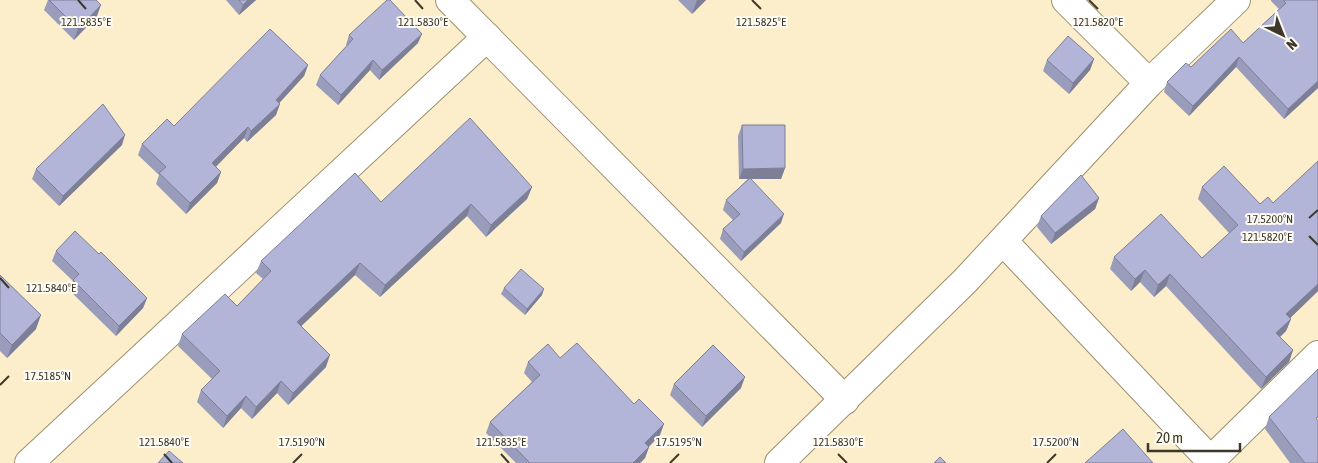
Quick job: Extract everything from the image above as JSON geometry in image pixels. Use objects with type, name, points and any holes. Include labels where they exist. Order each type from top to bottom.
[{"type":"street","points":[[450,0],[846,400]]},
{"type":"street","points":[[1066,0],[1149,83]]},
{"type":"street","points":[[779,463],[846,400],[1004,242],[1085,149],[1149,83],[1236,0]]},
{"type":"street","points":[[29,463],[487,37]]},
{"type":"street","points":[[1004,242],[1212,462],[1318,355]]},
{"type":"building","points":[[49,0],[96,0],[101,5],[78,29]]},
{"type":"building","points":[[239,0],[248,0],[243,5]]},
{"type":"building","points":[[387,0],[390,0],[422,34],[382,70],[373,60],[341,95],[320,75],[353,39],[349,35]]},
{"type":"building","points":[[1283,0],[1318,0],[1318,81],[1288,109],[1239,57],[1193,106],[1167,82],[1186,63],[1191,67],[1231,29],[1243,43],[1286,3]]},
{"type":"building","points":[[270,29],[308,65],[276,100],[280,104],[251,131],[248,127],[212,163],[221,172],[190,203],[159,173],[166,167],[142,144],[167,119],[174,126]]},
{"type":"building","points":[[1068,36],[1094,59],[1073,83],[1047,60]]},
{"type":"building","points":[[103,104],[125,135],[63,196],[36,169]]},
{"type":"building","points":[[470,118],[532,187],[491,225],[471,204],[385,285],[360,263],[297,322],[330,355],[293,393],[281,381],[256,407],[246,396],[227,416],[201,390],[220,371],[182,334],[225,294],[237,306],[271,271],[261,261],[355,173],[381,202]]},
{"type":"building","points":[[742,125],[785,125],[785,168],[743,169]]},
{"type":"building","points":[[1318,161],[1318,284],[1286,314],[1291,319],[1276,333],[1293,350],[1266,377],[1170,274],[1158,285],[1145,270],[1135,279],[1114,257],[1161,214],[1202,258],[1238,225],[1202,187],[1224,166],[1260,204],[1268,197],[1273,203]]},
{"type":"building","points":[[1081,175],[1099,198],[1055,233],[1041,216]]},
{"type":"building","points":[[750,178],[784,214],[744,252],[723,229],[740,214],[726,200]]},
{"type":"building","points":[[75,231],[99,254],[101,252],[147,298],[119,326],[73,280],[79,274],[56,251]]},
{"type":"building","points":[[521,269],[544,289],[527,309],[504,288]]},
{"type":"building","points":[[0,275],[41,315],[12,345],[0,333]]},
{"type":"building","points":[[577,343],[634,404],[639,399],[664,424],[645,443],[649,447],[633,463],[530,463],[490,422],[540,375],[528,362],[548,344],[560,358]]},
{"type":"building","points":[[713,345],[745,377],[706,416],[674,384]]},
{"type":"building","points":[[1318,369],[1318,417],[1316,418],[1318,421],[1318,463],[1305,463],[1269,417]]},
{"type":"building","points":[[1123,429],[1153,463],[1085,463]]},
{"type":"building","points":[[169,451],[183,463],[158,463]]},
{"type":"building","points":[[940,457],[946,463],[934,463]]}]
